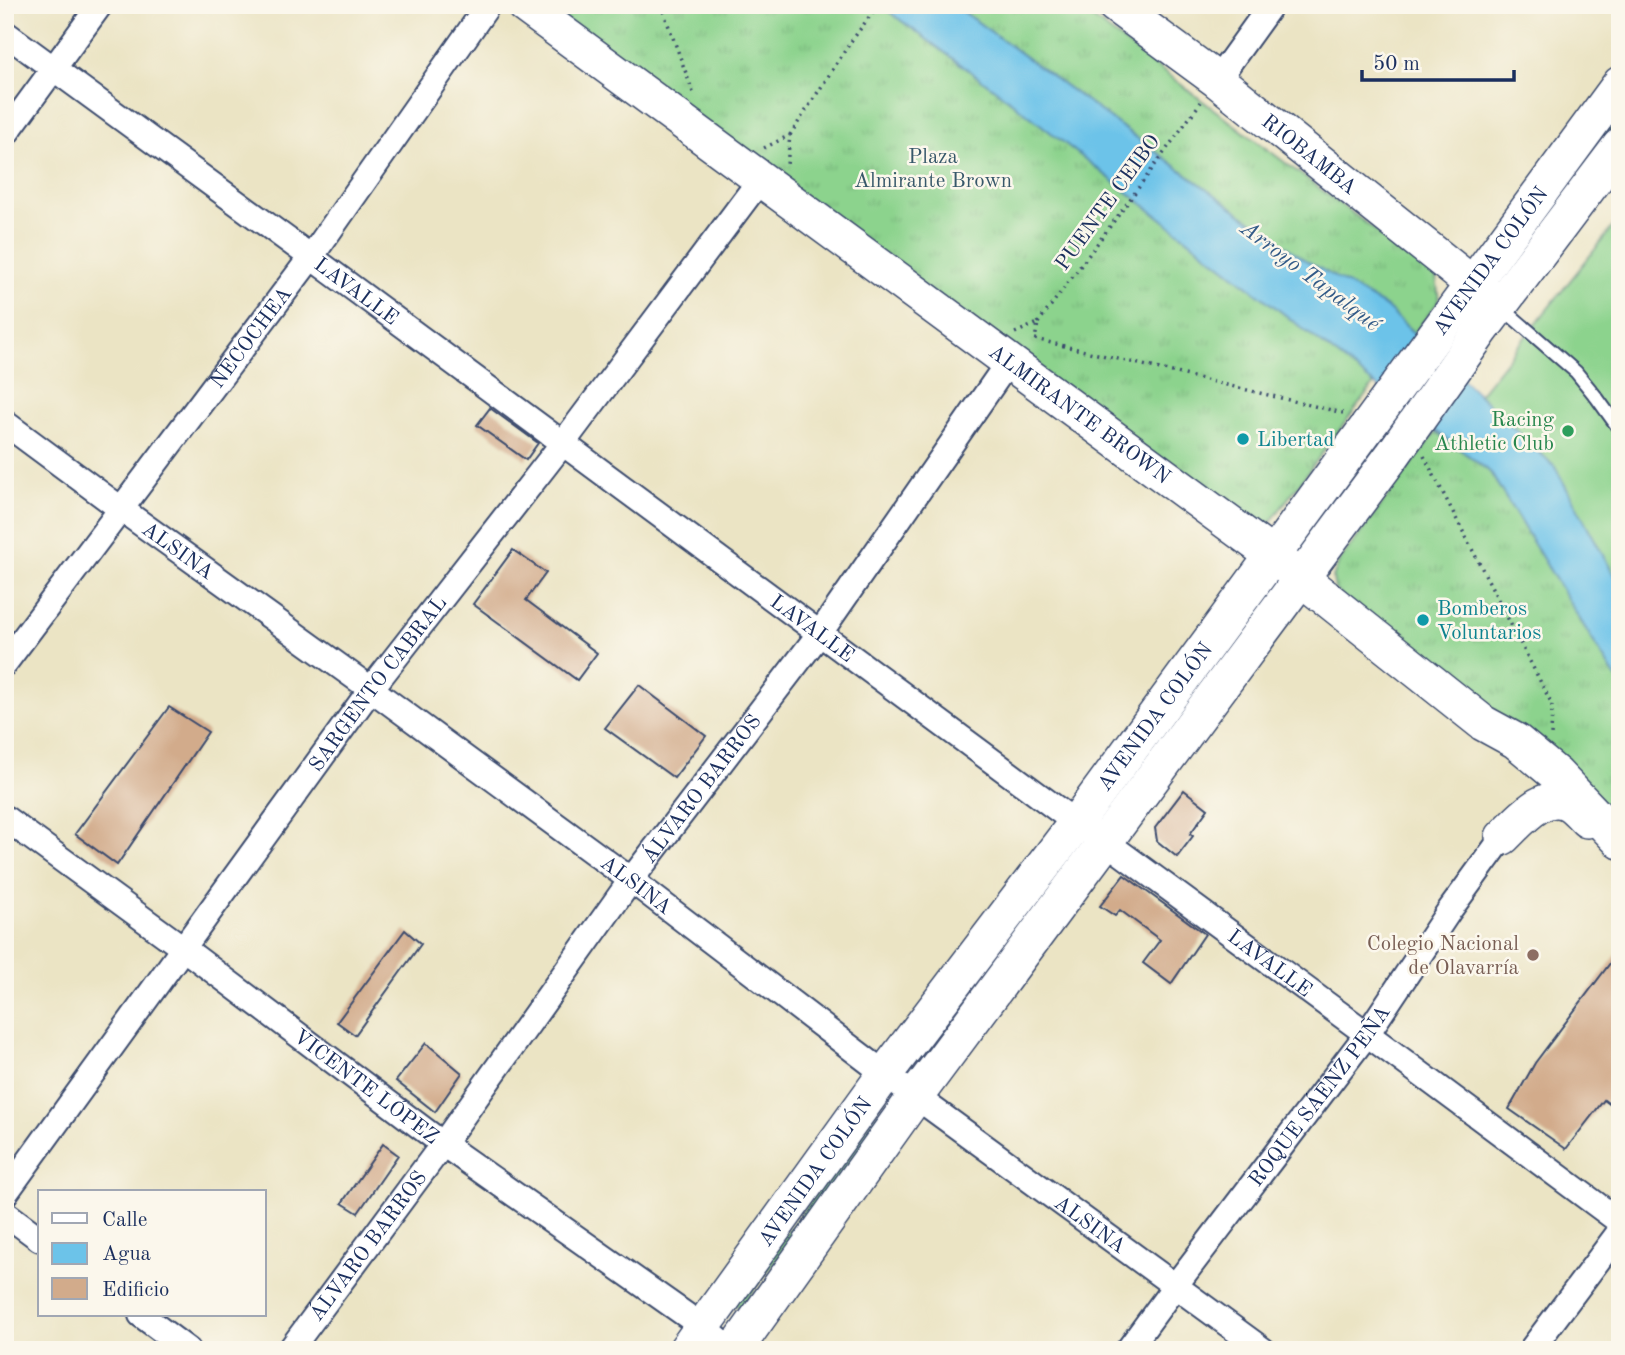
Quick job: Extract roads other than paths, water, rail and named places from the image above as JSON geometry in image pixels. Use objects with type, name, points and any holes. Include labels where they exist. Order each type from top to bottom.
[{"type":"main road","name":"ALMIRANTE BROWN","points":[[524,5],[768,168],[1022,350],[1272,555],[1483,723],[1516,741],[1558,775],[1620,842]]},
{"type":"main road","name":"RIOBAMBA","points":[[1115,5],[1209,90],[1468,310]]},
{"type":"main road","name":"AVENIDA COLÓN","points":[[694,1338],[885,1073],[1076,822],[1272,555],[1357,425],[1468,310],[1620,84]]},
{"type":"main road","name":"AVENIDA COLÓN","points":[[1468,310],[1500,306],[1620,146]]},
{"type":"main road","name":"AVENIDA COLÓN","points":[[733,1350],[916,1096],[1302,578],[1407,454],[1468,310]]},
{"type":"main road","points":[[1483,723],[1521,761],[1526,778],[1525,793],[1503,837]]},
{"type":"main road","points":[[1503,837],[1528,813],[1552,799],[1568,803],[1596,828],[1620,842]]},
{"type":"street","points":[[5,135],[100,5]]},
{"type":"street","name":"NECOCHEA","points":[[5,663],[312,257],[488,5]]},
{"type":"street","points":[[1209,90],[1271,5]]},
{"type":"street","name":"LAVALLE","points":[[5,33],[1620,1223]]},
{"type":"street","name":"SARGENTO CABRAL","points":[[5,1194],[371,689],[563,443],[768,168]]},
{"type":"street","name":"ÁLVARO BARROS","points":[[290,1350],[443,1144],[631,880],[820,633],[1022,350]]},
{"type":"street","name":"ALSINA","points":[[5,423],[631,880],[885,1073],[1263,1350]]},
{"type":"street","name":"VICENTE LÓPEZ","points":[[5,818],[443,1144],[694,1338],[733,1350]]},
{"type":"street","name":"ROQUE SÁENZ PEÑA","points":[[1128,1350],[1367,1034],[1448,911],[1503,837]]},
{"type":"street","points":[[5,1213],[38,1238]]},
{"type":"street","points":[[1531,1350],[1620,1231]]},
{"type":"street","points":[[142,1316],[188,1350]]},
{"type":"lane","points":[[1500,306],[1576,372],[1620,430]]},
{"type":"water","name":"Arroyo Tapalqué","points":[[880,5],[954,5],[1302,258],[1386,307],[1555,467],[1620,586],[1620,685],[1490,472],[1004,96]]},
{"type":"place","name":"Racing Athletic Club","points":[[1568,431]]},
{"type":"place","name":"Libertad","points":[[1243,439]]},
{"type":"place","name":"Bomberos Voluntarios","points":[[1423,620]]},
{"type":"place","name":"Colegio Nacional de Olavarría","points":[[1533,955]]},
{"type":"park label","name":"Plaza Almirante Brown","points":[[933,168]]}]
